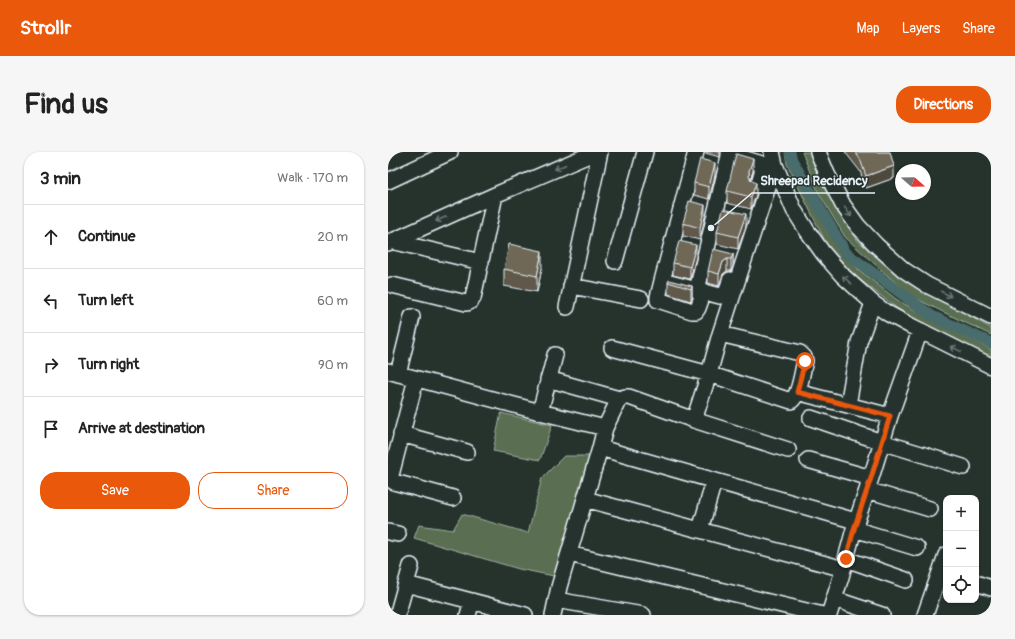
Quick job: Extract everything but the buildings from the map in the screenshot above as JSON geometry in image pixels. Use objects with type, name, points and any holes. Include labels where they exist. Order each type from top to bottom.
[{"type":"street","points":[[388,181],[426,158],[450,152]]},
{"type":"street","points":[[389,242],[596,152]]},
{"type":"street","points":[[567,307],[600,152]]},
{"type":"street","points":[[615,261],[645,152]]},
{"type":"street","points":[[818,152],[827,174],[843,205],[858,226],[876,245],[904,270],[927,285],[991,317]]},
{"type":"street","points":[[773,158],[794,210],[823,253],[842,276],[887,313],[991,366]]},
{"type":"street","points":[[694,420],[773,158]]},
{"type":"street","points":[[689,246],[700,290],[698,308],[696,311],[658,300],[662,281],[689,246],[717,210],[763,169],[763,166],[760,163],[714,159]]},
{"type":"street","points":[[662,281],[720,296],[726,293],[729,256],[717,210],[714,159]]},
{"type":"street","points":[[689,246],[717,210],[714,159]]},
{"type":"street","points":[[392,286],[469,303],[473,298],[495,195]]},
{"type":"street","points":[[389,242],[481,262]]},
{"type":"street","points":[[689,246],[729,256]]},
{"type":"street","points":[[572,286],[641,299]]},
{"type":"street","points":[[848,405],[859,342],[873,303]]},
{"type":"street","points":[[412,317],[393,372],[605,428]]},
{"type":"street","points":[[829,615],[846,559],[853,525],[869,484],[890,416],[920,331]]},
{"type":"street","points":[[612,348],[709,374],[791,401],[794,398],[805,361],[804,357],[800,353],[720,334]]},
{"type":"street","points":[[540,412],[554,355]]},
{"type":"street","points":[[416,378],[390,479],[394,482],[453,498]]},
{"type":"street","points":[[548,379],[620,399],[629,397],[694,420],[788,450]]},
{"type":"street","points":[[797,392],[890,416]]},
{"type":"street","points":[[553,615],[605,428],[620,399]]},
{"type":"street","points":[[811,418],[963,467]]},
{"type":"street","points":[[401,434],[467,452]]},
{"type":"street","points":[[600,448],[714,481],[853,525],[917,548]]},
{"type":"street","points":[[808,460],[930,509]]},
{"type":"street","points":[[700,530],[714,481]]},
{"type":"street","points":[[585,499],[832,566]]},
{"type":"street","points":[[569,554],[823,615]]},
{"type":"street","points":[[846,559],[906,580]]},
{"type":"street","points":[[398,612],[411,566]]},
{"type":"street","points":[[927,615],[943,571]]},
{"type":"street","points":[[406,584],[470,608],[520,614]]},
{"type":"street","points":[[979,584],[991,588]]},
{"type":"street","points":[[834,599],[882,615]]},
{"type":"street","points":[[556,600],[596,611],[643,615]]},
{"type":"green space","points":[[785,152],[788,152],[790,163],[840,251],[859,270],[896,299],[930,319],[991,349],[991,357],[943,334],[898,309],[854,275],[826,243],[787,164]]},
{"type":"green space","points":[[802,152],[810,152],[818,177],[858,241],[907,282],[991,328],[991,335],[911,296],[845,237],[818,192]]},
{"type":"green space","points":[[501,413],[552,425],[540,460],[493,451]]},
{"type":"green space","points":[[564,456],[590,456],[554,576],[519,569],[414,538],[419,525],[453,530],[462,514],[528,533],[542,478]]},
{"type":"waterway","points":[[790,152],[792,160],[846,253],[932,316],[991,343]]},
{"type":"place","name":"Shreepad Recidency","points":[[711,228]]},
{"type":"route","points":[[805,361],[797,392],[890,416],[846,559]]}]
